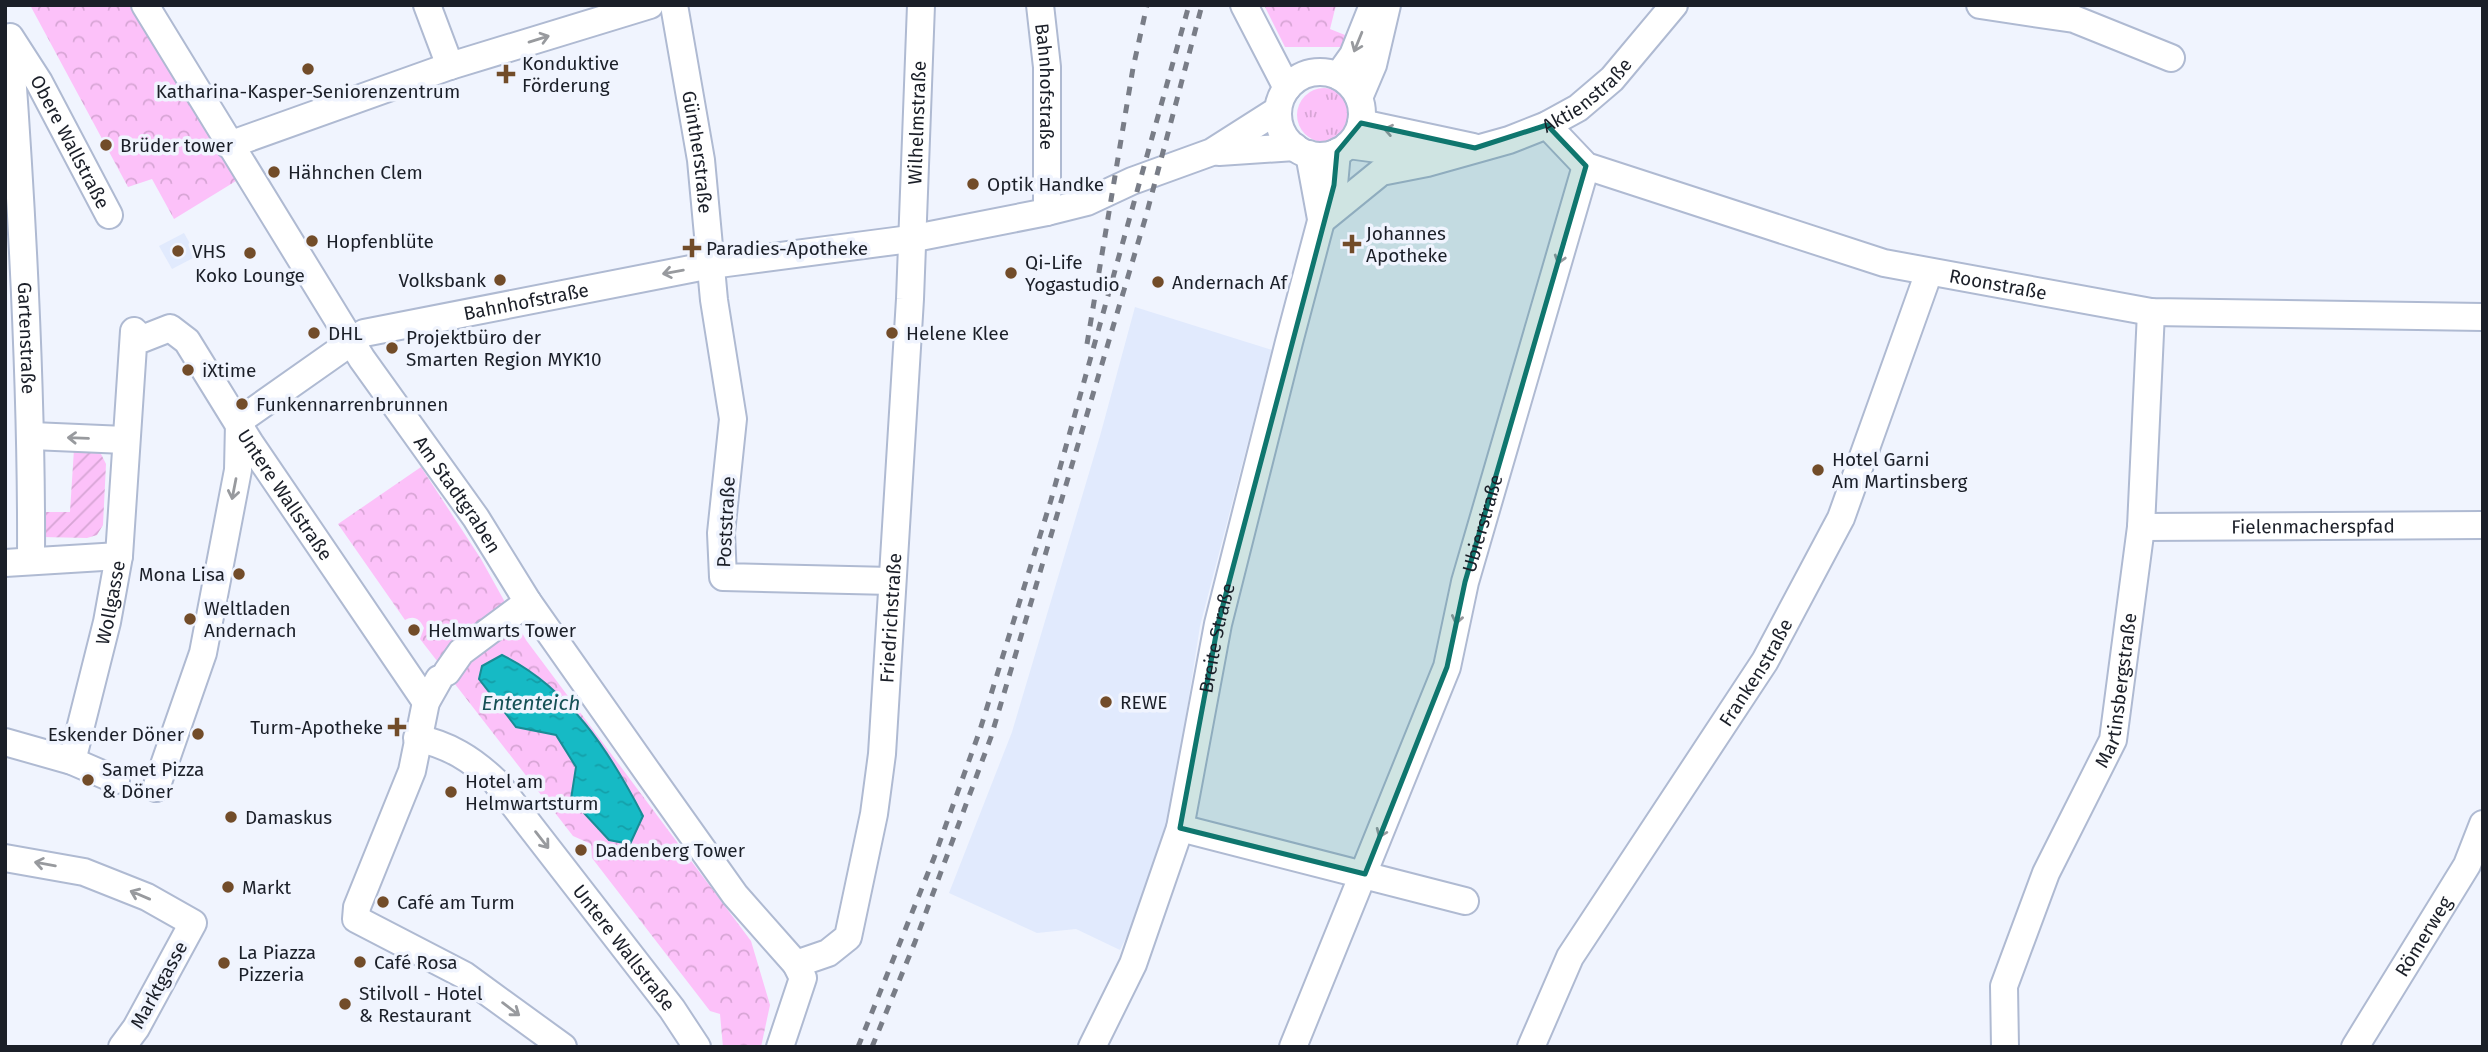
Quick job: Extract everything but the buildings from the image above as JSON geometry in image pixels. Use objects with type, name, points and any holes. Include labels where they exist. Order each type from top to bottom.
[{"type":"street","name":"Am Stadtgraben","points":[[145,5],[351,342],[483,528],[528,602],[735,895],[796,964]]},
{"type":"street","points":[[426,5],[450,66]]},
{"type":"street","points":[[229,145],[450,66],[650,5]]},
{"type":"street","name":"Güntherstraße","points":[[674,5],[701,160],[714,300]]},
{"type":"street","name":"Wilhelmstraße","points":[[910,239],[921,5]]},
{"type":"street","name":"Bahnhofstraße","points":[[1040,5],[1047,67],[1048,212]]},
{"type":"street","points":[[1244,5],[1283,99],[1285,137],[1302,151],[1323,156],[1351,130],[1350,85],[1338,76],[1324,72],[1310,73],[1283,99]]},
{"type":"street","points":[[1338,76],[1353,55],[1373,5]]},
{"type":"street","name":"Breite Straße","points":[[1092,1047],[1133,964],[1180,828],[1218,624],[1321,221],[1373,65],[1388,5]]},
{"type":"street","name":"Aktienstraße","points":[[1321,221],[1381,172],[1448,157],[1547,125],[1578,108],[1612,79],[1674,5]]},
{"type":"street","points":[[1980,5],[2074,19],[2171,58]]},
{"type":"street","name":"Obere Wallstraße","points":[[5,35],[13,39],[39,82],[109,215]]},
{"type":"street","name":"Gartenstraße","points":[[5,48],[11,59],[10,115],[15,253],[32,436],[18,562]]},
{"type":"street","name":"Bahnhofstraße","points":[[239,421],[364,333],[449,314],[711,265],[910,239],[1048,212],[1087,202],[1132,181],[1212,152],[1283,99]]},
{"type":"street","name":"Roonstraße","points":[[1547,125],[1586,166],[1884,263],[2151,312],[2483,317]]},
{"type":"street","points":[[1351,130],[1475,148]]},
{"type":"street","name":"Aktienstraße","points":[[1351,130],[1448,157]]},
{"type":"street","name":"Bahnhofstraße","points":[[1212,152],[1302,151]]},
{"type":"street","name":"Breite Straße","points":[[1302,151],[1321,221]]},
{"type":"street","name":"Ubierstraße","points":[[1293,1047],[1447,667],[1465,582],[1586,166]]},
{"type":"street","name":"Friedrichstraße","points":[[796,964],[828,953],[848,937],[874,814],[882,754],[910,299],[910,239]]},
{"type":"street","name":"Frankenstraße","points":[[1531,1047],[1570,957],[1765,661],[1841,518],[1929,272]]},
{"type":"street","name":"Poststraße","points":[[714,300],[733,419],[721,533],[723,577],[892,581]]},
{"type":"street","name":"Martinsbergstraße","points":[[2005,1047],[2004,986],[2046,873],[2113,740],[2141,527],[2151,312]]},
{"type":"street","name":"Untere Wallstraße","points":[[134,331],[142,339],[170,328],[187,341],[284,492],[407,667],[426,702]]},
{"type":"street","name":"Wollgasse","points":[[72,761],[107,622],[119,556],[134,331]]},
{"type":"street","points":[[156,788],[203,653],[238,470],[239,421]]},
{"type":"street","points":[[32,436],[125,440]]},
{"type":"street","name":"Fielenmacherspfad","points":[[2141,527],[2483,525]]},
{"type":"street","points":[[18,562],[119,556]]},
{"type":"street","points":[[528,602],[461,652],[426,702],[412,771],[357,906],[356,919],[464,975],[563,1047]]},
{"type":"street","name":"Untere Wallstraße","points":[[450,723],[466,757]]},
{"type":"street","name":"Untere Wallstraße","points":[[417,738],[440,743],[466,757],[506,793],[673,1009],[697,1047]]},
{"type":"street","points":[[5,742],[72,761],[116,780]]},
{"type":"street","name":"Römerweg","points":[[2356,1047],[2467,864],[2483,824]]},
{"type":"street","points":[[1180,828],[1465,901]]},
{"type":"street","name":"Marktgasse","points":[[5,858],[87,872],[146,897],[192,922],[136,1028],[122,1047]]},
{"type":"street","points":[[780,1047],[803,978],[796,964]]},
{"type":"highlighted area","points":[[1361,123],[1475,148],[1547,125],[1586,166],[1465,582],[1447,667],[1365,874],[1180,828],[1218,624],[1334,185],[1337,152]]},
{"type":"shaded area","name":"VHS","points":[[184,233],[197,256],[172,269],[159,246]]},
{"type":"shaded area","points":[[1135,307],[1272,350],[1200,626],[1167,839],[1152,886],[1120,950],[1076,929],[1037,933],[949,893],[1012,732],[1100,436]]},
{"type":"green space","points":[[30,5],[132,5],[236,181],[174,219],[152,179],[128,187]]},
{"type":"green space","points":[[1264,5],[1336,5],[1330,29],[1350,37],[1346,47],[1285,47]]},
{"type":"green space","points":[[1324,88],[1343,96],[1351,115],[1343,134],[1324,142],[1305,134],[1297,115],[1305,96]]},
{"type":"green space","points":[[98,448],[106,464],[103,525],[97,535],[87,538],[42,537],[42,512],[70,512],[74,449]]},
{"type":"green space","points":[[421,467],[481,559],[526,640],[751,941],[770,1005],[761,1047],[723,1047],[720,1014],[710,1011],[592,858],[591,844],[573,836],[420,639],[424,628],[421,622],[414,618],[405,620],[338,524]]},
{"type":"water","name":"Ententeich","points":[[502,655],[526,668],[567,703],[601,745],[643,816],[630,844],[609,840],[571,799],[576,767],[556,735],[516,727],[479,679],[482,666]]},
{"type":"railway","points":[[1087,344],[1133,68],[1147,5]]},
{"type":"railway","points":[[858,1047],[934,858],[980,730],[1051,500],[1189,5]]},
{"type":"railway","points":[[872,1047],[915,942],[991,737],[1146,216],[1202,5]]},
{"type":"place","name":"Katharina-Kasper-Seniorenzentrum","points":[[308,69]]},
{"type":"place","name":"Konduktive Förderung","points":[[506,74]]},
{"type":"place","name":"Brüder tower","points":[[106,145]]},
{"type":"place","name":"Hähnchen Clem","points":[[274,172]]},
{"type":"place","name":"Optik Handke","points":[[973,184]]},
{"type":"place","name":"Hopfenblüte","points":[[312,241]]},
{"type":"place","name":"Johannes Apotheke","points":[[1352,244]]},
{"type":"place","name":"Paradies-Apotheke","points":[[692,248]]},
{"type":"place","name":"VHS","points":[[178,251]]},
{"type":"place","name":"Koko Lounge","points":[[250,253]]},
{"type":"place","name":"Qi-Life Yogastudio","points":[[1011,273]]},
{"type":"place","name":"Volksbank","points":[[500,280]]},
{"type":"place","name":"Andernach Af","points":[[1158,282]]},
{"type":"place","name":"DHL","points":[[314,333]]},
{"type":"place","name":"Helene Klee","points":[[892,333]]},
{"type":"place","name":"Projektbüro der Smarten Region MYK10","points":[[392,348]]},
{"type":"place","name":"iXtime","points":[[188,370]]},
{"type":"place","name":"Funkennarrenbrunnen","points":[[242,404]]},
{"type":"place","name":"Hotel Garni Am Martinsberg","points":[[1818,470]]},
{"type":"place","name":"Mona Lisa","points":[[239,574]]},
{"type":"place","name":"Weltladen Andernach","points":[[190,619]]},
{"type":"place","name":"Helmwarts Tower","points":[[414,630]]},
{"type":"place","name":"REWE","points":[[1106,702]]},
{"type":"place","name":"Turm-Apotheke","points":[[397,727]]},
{"type":"place","name":"Eskender Döner","points":[[198,734]]},
{"type":"place","name":"Samet Pizza & Döner","points":[[88,780]]},
{"type":"place","name":"Hotel am Helmwartsturm","points":[[451,792]]},
{"type":"place","name":"Damaskus","points":[[231,817]]},
{"type":"place","name":"Dadenberg Tower","points":[[581,850]]},
{"type":"place","name":"Markt","points":[[228,887]]},
{"type":"place","name":"Café am Turm","points":[[383,902]]},
{"type":"place","name":"Café Rosa","points":[[360,962]]},
{"type":"place","name":"La Piazza Pizzeria","points":[[224,963]]},
{"type":"place","name":"Stilvoll - Hotel & Restaurant","points":[[345,1004]]}]
